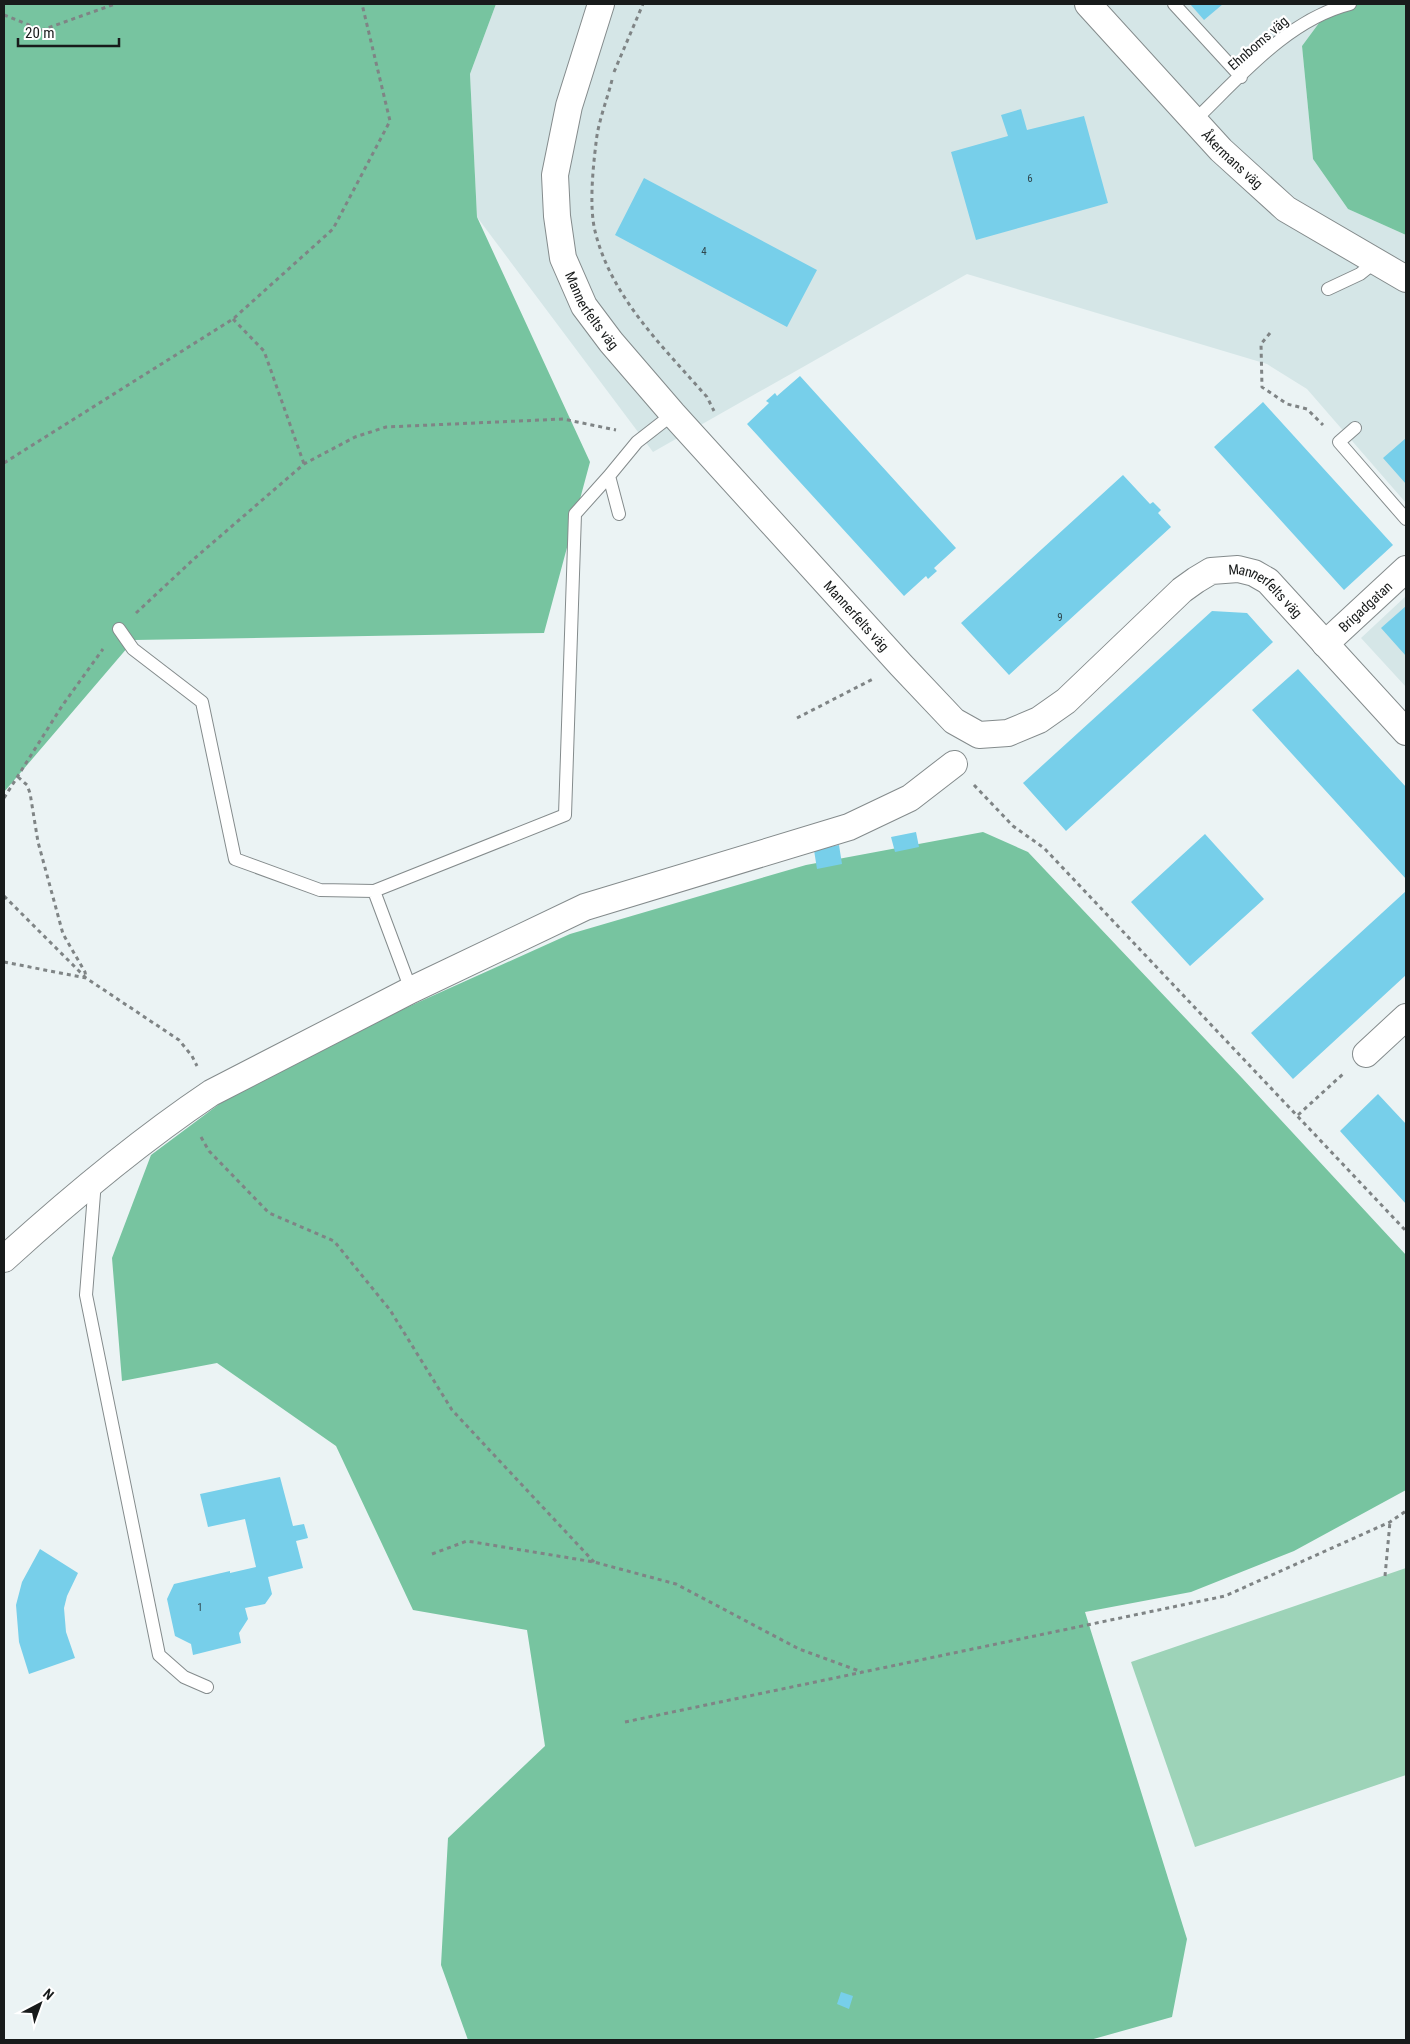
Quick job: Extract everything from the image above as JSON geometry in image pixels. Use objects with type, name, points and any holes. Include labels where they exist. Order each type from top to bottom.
[{"type":"street","name":"Mannerfelts väg","points":[[601,4],[569,106],[555,174],[557,216],[563,258],[584,306],[611,342],[673,414],[900,665],[954,721],[979,735],[1008,733],[1039,720],[1066,701],[1182,590],[1212,571],[1238,568],[1254,573],[1268,581],[1406,732]]},
{"type":"street","name":"Åkermans väg","points":[[1088,4],[1222,150],[1286,209],[1406,279]]},
{"type":"street","name":"Brigadgatan","points":[[1325,644],[1406,569]]},
{"type":"street","points":[[4,1259],[57,1211],[184,1111],[211,1093],[412,990],[585,907],[849,827],[910,798],[954,764]]},
{"type":"street","points":[[1366,1054],[1406,1017]]},
{"type":"lane","points":[[1174,4],[1241,77]]},
{"type":"lane","name":"Ehnboms väg","points":[[1194,121],[1263,55],[1295,30],[1330,6],[1350,4]]},
{"type":"lane","points":[[1328,289],[1360,274],[1375,262]]},
{"type":"lane","points":[[119,630],[133,649],[202,702],[236,859],[320,890],[374,891],[565,815],[575,514],[637,442],[673,414]]},
{"type":"lane","points":[[1355,428],[1339,442],[1406,519]]},
{"type":"lane","points":[[608,476],[619,514]]},
{"type":"lane","points":[[374,891],[412,990]]},
{"type":"lane","points":[[95,1181],[86,1295],[159,1655],[184,1678],[207,1687]]},
{"type":"path","points":[[4,15],[42,30],[115,4]]},
{"type":"path","points":[[4,463],[233,319],[333,229],[390,121],[362,4]]},
{"type":"path","points":[[643,4],[614,73],[596,142],[593,196],[595,229],[605,261],[632,310],[706,397],[716,414]]},
{"type":"path","points":[[233,319],[264,351],[304,464]]},
{"type":"path","points":[[1270,333],[1261,344],[1262,387],[1287,404],[1307,409],[1339,442]]},
{"type":"path","points":[[4,798],[62,706],[93,661],[119,630],[195,558],[304,464],[355,437],[386,427],[563,419],[613,428],[637,442]]},
{"type":"path","points":[[797,718],[900,665]]},
{"type":"path","points":[[954,764],[1013,826],[1044,848],[1406,1231]]},
{"type":"path","points":[[18,777],[28,785],[38,842],[63,934],[85,972],[86,978]]},
{"type":"path","points":[[4,896],[86,978],[179,1040],[192,1056],[211,1093]]},
{"type":"path","points":[[4,962],[86,978]]},
{"type":"path","points":[[1298,1115],[1366,1054]]},
{"type":"path","points":[[184,1111],[209,1151],[269,1213],[334,1241],[390,1310],[452,1410],[594,1562]]},
{"type":"path","points":[[625,1722],[1225,1596],[1390,1522],[1406,1511]]},
{"type":"path","points":[[1385,1576],[1390,1522]]},
{"type":"path","points":[[432,1554],[468,1541],[594,1562],[676,1584],[799,1650],[863,1672]]},
{"type":"shaded area","points":[[496,4],[1333,4],[1302,46],[1313,159],[1348,209],[1406,235],[1406,503],[1307,389],[1267,364],[967,274],[653,452],[477,217],[470,74]]},
{"type":"shaded area","points":[[1406,596],[1406,687],[1361,638]]},
{"type":"green space","points":[[4,4],[496,4],[470,74],[477,217],[590,462],[544,633],[134,640],[4,792]]},
{"type":"green space","points":[[1333,4],[1406,4],[1406,235],[1348,209],[1313,159],[1302,46]]},
{"type":"green space","points":[[983,832],[1028,852],[1406,1255],[1406,1490],[1294,1551],[1191,1592],[1085,1612],[1187,1939],[1172,2017],[1090,2040],[468,2040],[441,1965],[448,1838],[545,1746],[527,1630],[413,1610],[336,1446],[217,1363],[122,1381],[112,1258],[151,1155],[226,1099],[361,1028],[570,934],[806,865]]},
{"type":"green space","points":[[1406,1568],[1406,1775],[1195,1847],[1131,1662]]},
{"type":"building","points":[[1190,4],[1223,4],[1204,20]]},
{"type":"building","points":[[1021,109],[1027,130],[1084,116],[1108,203],[976,240],[951,152],[1008,136],[1001,115]]},
{"type":"building","points":[[644,178],[817,270],[787,327],[615,235]]},
{"type":"building","points":[[800,376],[956,548],[934,568],[937,571],[928,579],[926,576],[904,596],[747,424],[769,403],[766,401],[775,393],[777,396]]},
{"type":"building","points":[[1263,402],[1393,545],[1344,590],[1214,447]]},
{"type":"building","points":[[1406,438],[1406,484],[1383,458]]},
{"type":"building","points":[[1123,475],[1150,504],[1153,502],[1161,510],[1158,513],[1171,527],[1009,675],[961,623]]},
{"type":"building","points":[[1406,606],[1406,656],[1381,628]]},
{"type":"building","points":[[1212,611],[1247,613],[1273,642],[1066,831],[1023,783]]},
{"type":"building","points":[[1298,669],[1406,787],[1406,879],[1252,710]]},
{"type":"building","points":[[916,832],[919,847],[895,852],[891,837]]},
{"type":"building","points":[[1205,834],[1264,899],[1190,966],[1131,902]]},
{"type":"building","points":[[839,845],[842,864],[817,869],[814,850]]},
{"type":"building","points":[[1406,891],[1406,975],[1293,1079],[1251,1033]]},
{"type":"building","points":[[1378,1094],[1406,1124],[1406,1204],[1340,1131]]},
{"type":"building","points":[[280,1477],[293,1526],[304,1524],[308,1538],[296,1541],[303,1568],[268,1577],[272,1594],[265,1604],[245,1608],[248,1619],[239,1633],[241,1643],[193,1655],[191,1644],[175,1636],[167,1599],[174,1584],[256,1567],[245,1519],[208,1527],[200,1494]]},
{"type":"building","points":[[40,1549],[78,1573],[67,1596],[64,1608],[66,1632],[75,1658],[29,1674],[19,1642],[16,1605],[22,1582]]},
{"type":"building","points":[[841,1992],[853,1996],[849,2009],[837,2004]]}]
